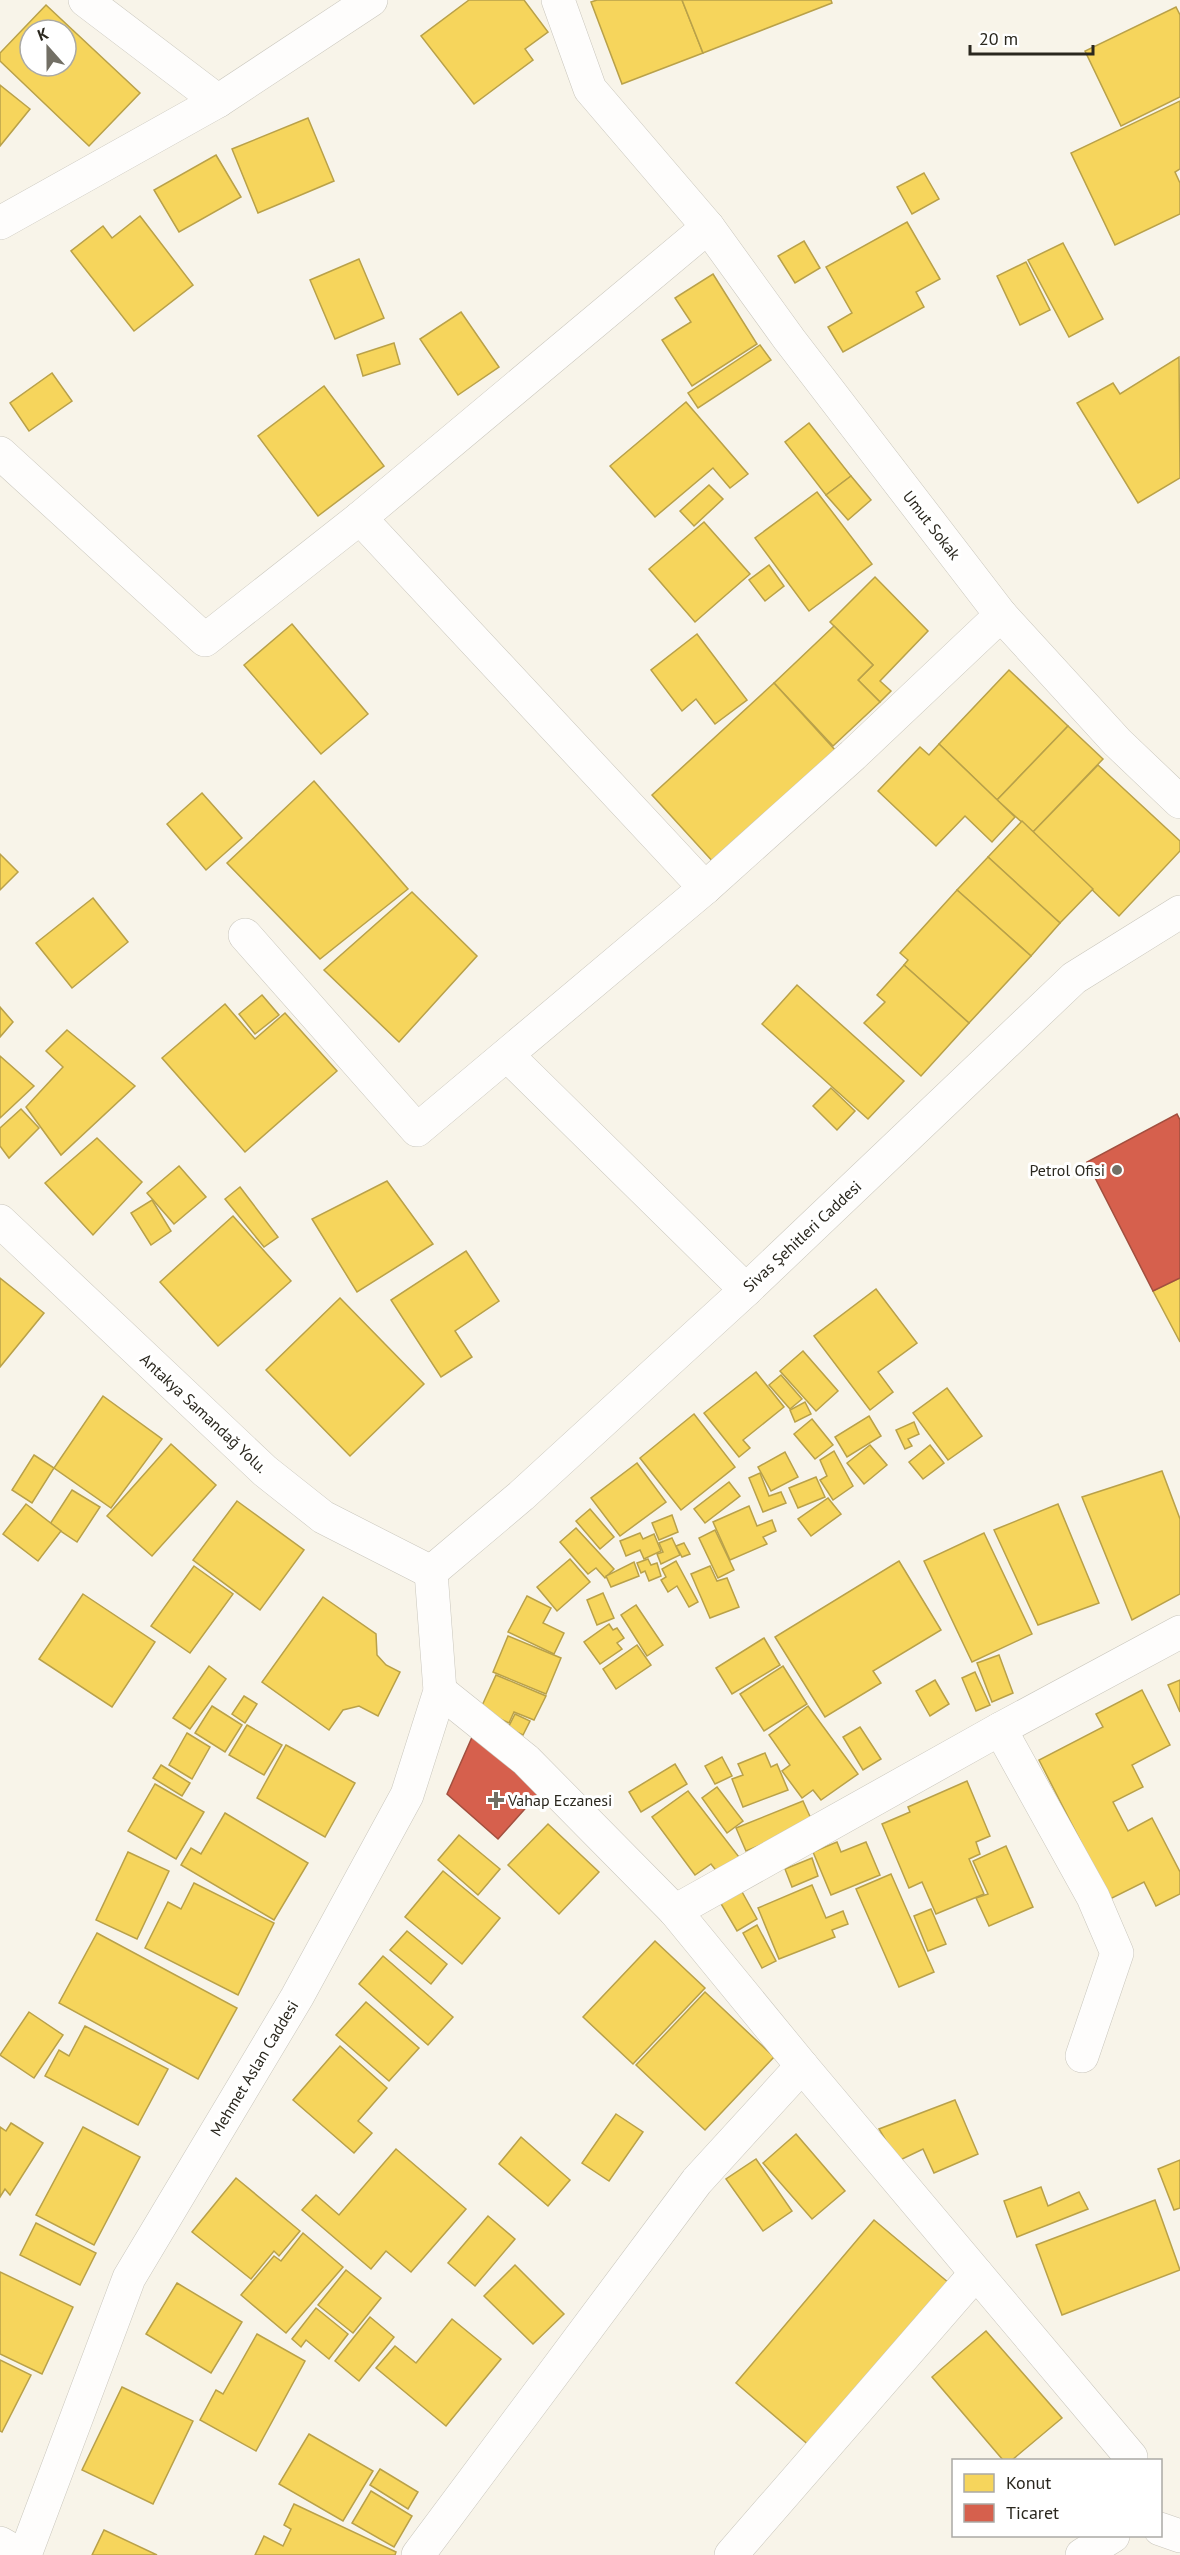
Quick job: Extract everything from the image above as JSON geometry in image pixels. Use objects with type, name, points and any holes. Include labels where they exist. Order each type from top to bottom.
[{"type":"street","points":[[84,0],[218,101]]},
{"type":"street","points":[[0,223],[218,101],[371,0]]},
{"type":"street","name":"Umut Sokak","points":[[558,0],[590,89],[708,227],[789,339],[1001,615],[1117,741],[1180,802]]},
{"type":"street","points":[[0,453],[205,640],[360,518],[708,227]]},
{"type":"street","points":[[360,518],[705,888]]},
{"type":"street","points":[[245,935],[417,1130],[705,888],[853,755],[1001,615]]},
{"type":"street","name":"Sivas Şehitleri Caddesi","points":[[431,1572],[521,1496],[746,1290],[1074,978],[1180,912]]},
{"type":"street","points":[[507,1055],[746,1290]]},
{"type":"street","name":"Antakya Samandağ Yolu.","points":[[0,1221],[265,1471],[322,1517],[431,1572]]},
{"type":"street","name":"Mehmet Aslan Caddesi","points":[[23,2555],[129,2278],[297,1997],[406,1795],[440,1691],[431,1572]]},
{"type":"street","points":[[675,1911],[1000,1729],[1180,1632]]},
{"type":"street","points":[[440,1691],[526,1760],[675,1911],[1131,2459]]},
{"type":"street","points":[[1000,1729],[1093,1897],[1117,1953],[1082,2056]]},
{"type":"street","points":[[418,2555],[697,2181],[802,2066]]},
{"type":"street","points":[[731,2555],[976,2273]]},
{"type":"street","points":[[1162,2529],[1180,2536]]},
{"type":"street","points":[[1082,2555],[1110,2537]]},
{"type":"street","points":[[0,2543],[23,2555]]},
{"type":"building: Konut","points":[[469,0],[524,0],[548,32],[525,49],[533,60],[474,104],[421,36]]},
{"type":"building: Konut","points":[[597,0],[682,0],[703,53],[622,84],[591,2]]},
{"type":"building: Konut","points":[[682,0],[831,0],[832,3],[703,53]]},
{"type":"building: Konut","points":[[46,5],[60,18],[34,18]]},
{"type":"building: Konut","points":[[1176,7],[1180,15],[1180,97],[1121,126],[1085,51]]},
{"type":"building: Konut","points":[[18,34],[18,78],[78,78],[78,35],[140,93],[89,146],[0,61],[0,53]]},
{"type":"building: Konut","points":[[0,85],[30,109],[0,146]]},
{"type":"building: Konut","points":[[1180,101],[1180,169],[1175,172],[1180,183],[1180,214],[1115,245],[1071,153]]},
{"type":"building: Konut","points":[[308,118],[334,181],[258,213],[232,149]]},
{"type":"building: Konut","points":[[216,155],[241,197],[179,232],[154,190]]},
{"type":"building: Konut","points":[[924,173],[939,199],[912,214],[897,187]]},
{"type":"building: Konut","points":[[140,216],[193,285],[134,331],[71,251],[103,226],[112,238]]},
{"type":"building: Konut","points":[[907,222],[940,279],[916,292],[924,307],[843,352],[828,327],[852,313],[826,267]]},
{"type":"building: Konut","points":[[804,241],[820,268],[795,283],[778,256]]},
{"type":"building: Konut","points":[[1063,243],[1103,319],[1069,337],[1028,260]]},
{"type":"building: Konut","points":[[359,259],[384,318],[335,339],[310,280]]},
{"type":"building: Konut","points":[[1026,262],[1050,310],[1020,325],[997,276]]},
{"type":"building: Konut","points":[[713,274],[757,344],[692,386],[662,340],[691,322],[675,298]]},
{"type":"building: Konut","points":[[461,312],[499,367],[458,395],[420,339]]},
{"type":"building: Konut","points":[[394,343],[400,364],[363,376],[357,355]]},
{"type":"building: Konut","points":[[760,345],[771,360],[698,408],[688,393]]},
{"type":"building: Konut","points":[[1179,357],[1180,478],[1138,503],[1077,403],[1113,383],[1120,394]]},
{"type":"building: Konut","points":[[52,373],[72,401],[29,431],[10,403]]},
{"type":"building: Konut","points":[[324,386],[384,466],[318,516],[258,436]]},
{"type":"building: Konut","points":[[686,402],[748,474],[730,488],[713,468],[655,517],[610,466]]},
{"type":"building: Konut","points":[[809,423],[851,476],[826,495],[785,442]]},
{"type":"building: Konut","points":[[851,476],[871,500],[848,520],[826,495]]},
{"type":"building: Konut","points":[[709,485],[723,499],[694,526],[680,511]]},
{"type":"building: Konut","points":[[817,492],[872,564],[809,611],[755,538]]},
{"type":"building: Konut","points":[[704,522],[750,574],[695,622],[649,569]]},
{"type":"building: Konut","points":[[769,565],[784,586],[765,601],[749,580]]},
{"type":"building: Konut","points":[[875,577],[928,631],[880,681],[891,691],[880,702],[858,680],[873,665],[830,622]]},
{"type":"building: Konut","points":[[292,624],[368,714],[321,754],[244,665]]},
{"type":"building: Konut","points":[[834,626],[873,665],[858,680],[880,702],[833,746],[774,683]]},
{"type":"building: Konut","points":[[697,634],[747,700],[715,724],[696,699],[682,711],[651,670]]},
{"type":"building: Konut","points":[[1009,670],[1068,726],[997,800],[939,744]]},
{"type":"building: Konut","points":[[774,683],[836,751],[715,864],[652,795]]},
{"type":"building: Konut","points":[[1068,726],[1103,759],[1033,832],[997,800]]},
{"type":"building: Konut","points":[[939,744],[1015,817],[992,842],[965,816],[936,846],[878,791],[920,747],[929,755]]},
{"type":"building: Konut","points":[[1098,765],[1180,841],[1180,851],[1119,916],[1033,832]]},
{"type":"building: Konut","points":[[314,781],[408,889],[320,959],[227,863]]},
{"type":"building: Konut","points":[[202,793],[242,838],[206,870],[167,824]]},
{"type":"building: Konut","points":[[1022,821],[1093,889],[1060,923],[988,857]]},
{"type":"building: Konut","points":[[0,854],[18,872],[0,890]]},
{"type":"building: Konut","points":[[988,857],[1060,923],[1031,956],[957,890]]},
{"type":"building: Konut","points":[[957,890],[1031,956],[969,1023],[904,965],[908,960],[900,953]]},
{"type":"building: Konut","points":[[412,892],[477,956],[399,1042],[324,970]]},
{"type":"building: Konut","points":[[93,898],[128,942],[72,988],[36,943]]},
{"type":"building: Konut","points":[[904,965],[969,1023],[921,1076],[864,1023],[885,1002],[877,995]]},
{"type":"building: Konut","points":[[797,985],[904,1081],[868,1119],[762,1024]]},
{"type":"building: Konut","points":[[262,995],[279,1015],[255,1034],[239,1014]]},
{"type":"building: Konut","points":[[225,1004],[255,1039],[285,1013],[337,1071],[245,1152],[162,1058]]},
{"type":"building: Konut","points":[[0,1007],[13,1022],[0,1037]]},
{"type":"building: Konut","points":[[67,1030],[135,1086],[61,1155],[26,1107],[63,1067],[46,1051]]},
{"type":"building: Konut","points":[[0,1056],[34,1086],[0,1118]]},
{"type":"building: Konut","points":[[831,1088],[855,1111],[837,1130],[813,1106]]},
{"type":"building: Konut","points":[[21,1109],[39,1128],[9,1158],[0,1146],[0,1128]]},
{"type":"building: Konut","points":[[97,1138],[142,1182],[93,1235],[45,1183]]},
{"type":"building: Konut","points":[[179,1166],[206,1197],[174,1224],[147,1193]]},
{"type":"building: Konut","points":[[387,1181],[433,1244],[357,1292],[312,1219]]},
{"type":"building: Konut","points":[[240,1187],[278,1237],[264,1247],[225,1199]]},
{"type":"building: Konut","points":[[152,1200],[171,1231],[151,1245],[131,1213]]},
{"type":"building: Konut","points":[[233,1216],[291,1281],[218,1346],[160,1282]]},
{"type":"building: Konut","points":[[466,1251],[499,1301],[455,1331],[472,1357],[441,1377],[391,1300]]},
{"type":"building: Konut","points":[[0,1278],[44,1313],[0,1367]]},
{"type":"building: Konut","points":[[1180,1278],[1180,1342],[1153,1291]]},
{"type":"building: Konut","points":[[876,1289],[917,1343],[878,1372],[893,1392],[870,1410],[814,1336]]},
{"type":"building: Konut","points":[[340,1298],[424,1384],[350,1456],[266,1370]]},
{"type":"building: Konut","points":[[803,1351],[838,1391],[816,1411],[780,1371]]},
{"type":"building: Konut","points":[[756,1372],[784,1407],[743,1440],[750,1448],[739,1457],[704,1413]]},
{"type":"building: Konut","points":[[781,1375],[802,1399],[790,1409],[769,1385]]},
{"type":"building: Konut","points":[[947,1388],[982,1436],[948,1460],[913,1413]]},
{"type":"building: Konut","points":[[103,1396],[162,1439],[111,1508],[54,1468]]},
{"type":"building: Konut","points":[[805,1402],[811,1414],[795,1422],[790,1410]]},
{"type":"building: Konut","points":[[694,1414],[735,1467],[681,1510],[640,1458]]},
{"type":"building: Konut","points":[[869,1416],[881,1436],[847,1457],[835,1437]]},
{"type":"building: Konut","points":[[812,1419],[833,1445],[815,1459],[794,1434]]},
{"type":"building: Konut","points":[[914,1422],[919,1434],[908,1439],[912,1446],[905,1449],[896,1430]]},
{"type":"building: Konut","points":[[171,1444],[216,1485],[152,1556],[107,1516]]},
{"type":"building: Konut","points":[[870,1445],[887,1465],[864,1484],[847,1463]]},
{"type":"building: Konut","points":[[930,1445],[944,1463],[923,1479],[909,1462]]},
{"type":"building: Konut","points":[[834,1451],[853,1486],[833,1500],[820,1480],[827,1476],[820,1460]]},
{"type":"building: Konut","points":[[785,1452],[798,1477],[771,1491],[758,1467]]},
{"type":"building: Konut","points":[[34,1455],[54,1468],[32,1503],[12,1490]]},
{"type":"building: Konut","points":[[637,1463],[666,1502],[620,1536],[591,1498]]},
{"type":"building: Konut","points":[[1162,1471],[1180,1519],[1180,1594],[1132,1620],[1082,1497]]},
{"type":"building: Konut","points":[[760,1473],[769,1496],[781,1492],[786,1503],[763,1512],[749,1478]]},
{"type":"building: Konut","points":[[816,1477],[825,1497],[798,1508],[789,1488]]},
{"type":"building: Konut","points":[[729,1482],[740,1496],[705,1523],[694,1509]]},
{"type":"building: Konut","points":[[72,1490],[100,1507],[77,1542],[50,1524]]},
{"type":"building: Konut","points":[[828,1498],[841,1514],[811,1536],[798,1519]]},
{"type":"building: Konut","points":[[237,1501],[304,1550],[260,1610],[193,1560]]},
{"type":"building: Konut","points":[[26,1504],[61,1531],[38,1561],[3,1534]]},
{"type":"building: Konut","points":[[1058,1504],[1099,1603],[1038,1625],[994,1530]]},
{"type":"building: Konut","points":[[749,1506],[757,1526],[772,1520],[776,1531],[763,1537],[767,1544],[730,1560],[713,1522]]},
{"type":"building: Konut","points":[[590,1509],[614,1537],[600,1549],[576,1521]]},
{"type":"building: Konut","points":[[672,1515],[678,1532],[659,1540],[652,1523]]},
{"type":"building: Konut","points":[[576,1528],[614,1569],[605,1578],[596,1568],[588,1574],[560,1542]]},
{"type":"building: Konut","points":[[715,1530],[734,1570],[718,1578],[699,1538]]},
{"type":"building: Konut","points":[[640,1533],[643,1539],[654,1534],[661,1551],[644,1559],[640,1550],[626,1556],[620,1541]]},
{"type":"building: Konut","points":[[984,1533],[1032,1634],[972,1662],[924,1561]]},
{"type":"building: Konut","points":[[672,1538],[680,1555],[661,1564],[657,1554],[663,1552],[659,1543]]},
{"type":"building: Konut","points":[[684,1543],[690,1554],[682,1557],[676,1546]]},
{"type":"building: Konut","points":[[570,1559],[590,1582],[557,1611],[537,1587]]},
{"type":"building: Konut","points":[[648,1559],[651,1565],[657,1563],[661,1576],[649,1581],[645,1571],[641,1573],[637,1563]]},
{"type":"building: Konut","points":[[676,1561],[698,1602],[689,1607],[677,1586],[668,1592],[661,1580],[666,1577],[662,1569]]},
{"type":"building: Konut","points":[[899,1561],[941,1630],[873,1671],[881,1683],[825,1717],[775,1637]]},
{"type":"building: Konut","points":[[634,1562],[639,1576],[611,1587],[606,1576]]},
{"type":"building: Konut","points":[[194,1566],[233,1594],[190,1653],[151,1626]]},
{"type":"building: Konut","points":[[710,1566],[717,1581],[727,1578],[739,1607],[710,1618],[691,1574]]},
{"type":"building: Konut","points":[[603,1593],[614,1618],[597,1625],[587,1600]]},
{"type":"building: Konut","points":[[83,1594],[155,1642],[112,1707],[39,1659]]},
{"type":"building: Konut","points":[[527,1596],[551,1608],[543,1623],[564,1633],[554,1654],[508,1632]]},
{"type":"building: Konut","points":[[323,1597],[376,1634],[377,1655],[386,1665],[400,1672],[378,1716],[359,1706],[343,1710],[329,1730],[262,1682]]},
{"type":"building: Konut","points":[[636,1605],[663,1645],[647,1656],[621,1615]]},
{"type":"building: Konut","points":[[609,1624],[613,1630],[617,1628],[624,1638],[617,1643],[622,1649],[600,1664],[584,1642]]},
{"type":"building: Konut","points":[[508,1636],[561,1658],[546,1694],[493,1672]]},
{"type":"building: Konut","points":[[764,1638],[780,1665],[732,1694],[716,1668]]},
{"type":"building: Konut","points":[[637,1645],[651,1665],[616,1689],[603,1669]]},
{"type":"building: Konut","points":[[999,1655],[1013,1693],[992,1702],[977,1663]]},
{"type":"building: Konut","points":[[209,1666],[226,1679],[190,1729],[173,1718]]},
{"type":"building: Konut","points":[[783,1666],[807,1704],[764,1731],[740,1694]]},
{"type":"building: Konut","points":[[975,1672],[990,1705],[976,1711],[962,1678]]},
{"type":"building: Konut","points":[[496,1675],[546,1696],[534,1720],[514,1712],[509,1723],[480,1710]]},
{"type":"building: Konut","points":[[935,1680],[949,1704],[930,1716],[916,1691]]},
{"type":"building: Konut","points":[[1180,1680],[1180,1712],[1168,1685]]},
{"type":"building: Konut","points":[[1142,1690],[1170,1745],[1132,1765],[1143,1787],[1113,1802],[1128,1831],[1152,1818],[1180,1872],[1180,1894],[1156,1906],[1144,1882],[1110,1899],[1039,1760],[1103,1727],[1096,1714]]},
{"type":"building: Konut","points":[[244,1696],[257,1704],[245,1723],[232,1714]]},
{"type":"building: Konut","points":[[212,1706],[242,1725],[225,1752],[195,1733]]},
{"type":"building: Konut","points":[[808,1706],[858,1774],[821,1800],[813,1790],[802,1798],[782,1771],[790,1765],[769,1735]]},
{"type":"building: Konut","points":[[515,1714],[530,1721],[523,1735],[508,1728]]},
{"type":"building: Konut","points":[[247,1725],[282,1745],[264,1775],[229,1755]]},
{"type":"building: Konut","points":[[860,1727],[881,1759],[863,1770],[843,1737]]},
{"type":"building: Konut","points":[[187,1733],[210,1747],[192,1779],[169,1765]]},
{"type":"building: Konut","points":[[286,1745],[355,1783],[325,1837],[257,1798]]},
{"type":"building: Konut","points":[[765,1753],[771,1767],[777,1764],[788,1790],[743,1807],[732,1779],[743,1775],[738,1764]]},
{"type":"building: Konut","points":[[722,1757],[732,1776],[715,1784],[705,1766]]},
{"type":"building: Konut","points":[[675,1764],[687,1784],[641,1812],[629,1792]]},
{"type":"building: Konut","points":[[161,1765],[190,1783],[182,1796],[153,1778]]},
{"type":"building: Konut","points":[[967,1781],[990,1836],[976,1842],[980,1854],[969,1859],[984,1894],[936,1914],[922,1882],[909,1888],[882,1824],[910,1812],[908,1807]]},
{"type":"building: Konut","points":[[155,1784],[204,1812],[176,1859],[128,1831]]},
{"type":"building: Konut","points":[[717,1787],[743,1821],[727,1833],[702,1798]]},
{"type":"building: Konut","points":[[688,1791],[739,1857],[718,1873],[711,1864],[695,1875],[652,1817]]},
{"type":"building: Konut","points":[[803,1801],[813,1823],[746,1851],[736,1828]]},
{"type":"building: Konut","points":[[225,1813],[308,1863],[274,1920],[181,1865],[191,1848],[201,1854]]},
{"type":"building: Konut","points":[[548,1824],[599,1872],[559,1914],[508,1865]]},
{"type":"building: Konut","points":[[459,1835],[500,1869],[478,1895],[438,1860]]},
{"type":"building: Konut","points":[[837,1842],[841,1852],[866,1842],[880,1875],[831,1895],[813,1852]]},
{"type":"building: Konut","points":[[1006,1846],[1033,1907],[989,1926],[976,1898],[988,1894],[973,1861]]},
{"type":"building: Konut","points":[[128,1852],[169,1871],[137,1939],[96,1920]]},
{"type":"building: Konut","points":[[812,1858],[818,1876],[792,1887],[785,1869]]},
{"type":"building: Konut","points":[[443,1871],[500,1918],[462,1964],[405,1917]]},
{"type":"building: Konut","points":[[891,1874],[934,1972],[899,1987],[856,1889]]},
{"type":"building: Konut","points":[[194,1883],[274,1923],[238,1995],[145,1948],[168,1902],[181,1909]]},
{"type":"building: Konut","points":[[812,1885],[826,1918],[843,1911],[848,1924],[832,1930],[835,1937],[779,1959],[758,1908]]},
{"type":"building: Konut","points":[[741,1890],[757,1919],[737,1931],[720,1902]]},
{"type":"building: Konut","points":[[931,1909],[946,1944],[928,1951],[914,1916]]},
{"type":"building: Konut","points":[[757,1925],[776,1961],[762,1968],[743,1933]]},
{"type":"building: Konut","points":[[407,1931],[447,1964],[431,1984],[390,1950]]},
{"type":"building: Konut","points":[[97,1933],[237,2008],[198,2079],[59,2003]]},
{"type":"building: Konut","points":[[655,1941],[705,1988],[633,2064],[583,2017]]},
{"type":"building: Konut","points":[[383,1956],[453,2017],[428,2045],[359,1984]]},
{"type":"building: Konut","points":[[705,1992],[774,2057],[705,2130],[636,2065]]},
{"type":"building: Konut","points":[[366,2002],[419,2048],[389,2081],[336,2035]]},
{"type":"building: Konut","points":[[29,2012],[63,2035],[34,2078],[0,2055]]},
{"type":"building: Konut","points":[[85,2026],[168,2069],[138,2125],[45,2076],[59,2050],[69,2056]]},
{"type":"building: Konut","points":[[340,2046],[387,2088],[358,2121],[372,2133],[354,2153],[293,2100]]},
{"type":"building: Konut","points":[[955,2100],[978,2154],[934,2173],[923,2149],[898,2161],[879,2129]]},
{"type":"building: Konut","points":[[616,2114],[643,2132],[609,2181],[582,2163]]},
{"type":"building: Konut","points":[[11,2123],[43,2143],[10,2195],[5,2189],[0,2197],[0,2127],[6,2131]]},
{"type":"building: Konut","points":[[83,2127],[140,2157],[94,2245],[36,2215]]},
{"type":"building: Konut","points":[[796,2134],[845,2191],[812,2219],[763,2163]]},
{"type":"building: Konut","points":[[521,2137],[570,2180],[548,2206],[499,2164]]},
{"type":"building: Konut","points":[[396,2149],[466,2209],[411,2272],[386,2251],[371,2269],[302,2210],[316,2195],[339,2215]]},
{"type":"building: Konut","points":[[756,2159],[792,2211],[763,2231],[726,2179]]},
{"type":"building: Konut","points":[[1180,2160],[1180,2208],[1174,2210],[1158,2169]]},
{"type":"building: Konut","points":[[236,2178],[300,2231],[279,2256],[274,2251],[251,2279],[192,2232]]},
{"type":"building: Konut","points":[[1041,2187],[1048,2206],[1079,2192],[1088,2209],[1017,2237],[1004,2201]]},
{"type":"building: Konut","points":[[1155,2200],[1180,2270],[1062,2315],[1036,2245]]},
{"type":"building: Konut","points":[[488,2216],[515,2239],[475,2286],[448,2263]]},
{"type":"building: Konut","points":[[874,2220],[949,2283],[811,2447],[736,2383]]},
{"type":"building: Konut","points":[[36,2223],[96,2253],[80,2285],[20,2255]]},
{"type":"building: Konut","points":[[303,2233],[343,2267],[286,2333],[241,2295],[274,2256],[281,2261]]},
{"type":"building: Konut","points":[[515,2265],[564,2314],[533,2344],[484,2296]]},
{"type":"building: Konut","points":[[346,2270],[381,2298],[353,2333],[318,2305]]},
{"type":"building: Konut","points":[[0,2272],[73,2307],[42,2374],[0,2354]]},
{"type":"building: Konut","points":[[177,2283],[242,2322],[211,2373],[146,2334]]},
{"type":"building: Konut","points":[[316,2308],[348,2334],[329,2359],[306,2340],[301,2347],[292,2339]]},
{"type":"building: Konut","points":[[370,2317],[394,2337],[359,2381],[335,2361]]},
{"type":"building: Konut","points":[[452,2319],[501,2359],[446,2426],[376,2368],[395,2346],[416,2363]]},
{"type":"building: Konut","points":[[986,2331],[1062,2418],[1013,2459],[1002,2459],[932,2377]]},
{"type":"building: Konut","points":[[257,2334],[305,2361],[256,2451],[200,2420],[216,2390],[223,2394]]},
{"type":"building: Konut","points":[[0,2360],[31,2375],[2,2432],[0,2431]]},
{"type":"building: Konut","points":[[122,2387],[193,2421],[153,2504],[82,2470]]},
{"type":"building: Konut","points":[[309,2434],[373,2471],[343,2521],[279,2484]]},
{"type":"building: Konut","points":[[380,2469],[418,2492],[408,2509],[370,2485]]},
{"type":"building: Konut","points":[[371,2491],[412,2516],[394,2547],[352,2523]]},
{"type":"building: Konut","points":[[294,2504],[396,2552],[395,2555],[255,2555],[264,2536],[283,2546],[291,2529],[284,2525]]},
{"type":"building: Konut","points":[[104,2530],[157,2555],[92,2555]]},
{"type":"building: Ticaret","points":[[1177,1114],[1180,1120],[1180,1278],[1153,1291],[1087,1162]]},
{"type":"building: Ticaret","points":[[473,1735],[539,1793],[498,1839],[447,1794]]},
{"type":"place","name":"Petrol Ofisi","points":[[1117,1170]]},
{"type":"place","name":"Vahap Eczanesi","points":[[496,1800]]}]
